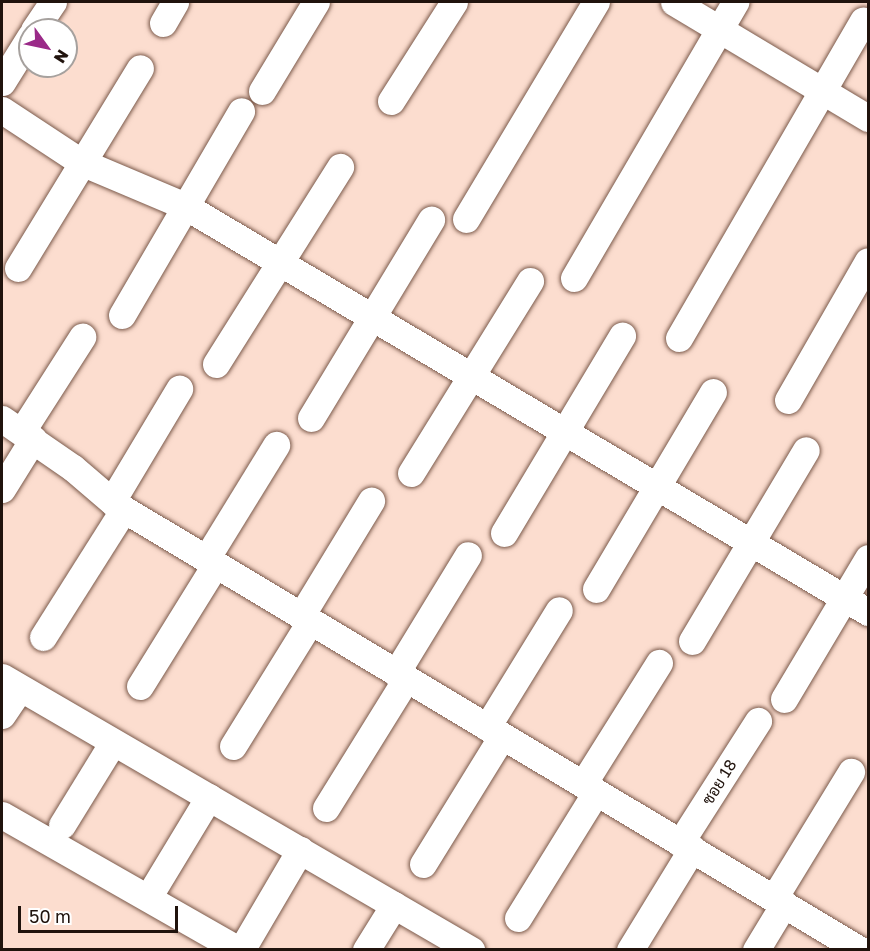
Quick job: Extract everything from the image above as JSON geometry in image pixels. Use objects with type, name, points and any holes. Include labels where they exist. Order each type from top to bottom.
[{"type":"street","points":[[42,18],[52,2]]},
{"type":"street","points":[[262,91],[316,2]]},
{"type":"street","points":[[392,101],[454,2]]},
{"type":"street","points":[[466,219],[596,2]]},
{"type":"street","points":[[674,2],[868,118]]},
{"type":"street","points":[[574,278],[735,2]]},
{"type":"street","points":[[679,338],[863,20]]},
{"type":"street","points":[[2,82],[18,56]]},
{"type":"street","points":[[18,268],[140,68]]},
{"type":"street","points":[[2,110],[81,162],[185,206],[868,612]]},
{"type":"street","points":[[122,315],[241,111]]},
{"type":"street","points":[[216,364],[340,167]]},
{"type":"street","points":[[311,418],[431,220]]},
{"type":"street","points":[[788,400],[859,301],[868,261]]},
{"type":"street","points":[[411,473],[530,281]]},
{"type":"street","points":[[504,533],[622,336]]},
{"type":"street","points":[[2,489],[19,430],[82,337]]},
{"type":"street","points":[[43,637],[118,505],[179,389]]},
{"type":"street","points":[[596,590],[713,393]]},
{"type":"street","points":[[19,430],[118,505],[860,950]]},
{"type":"street","points":[[140,686],[276,445]]},
{"type":"street","points":[[692,641],[806,450]]},
{"type":"street","points":[[233,746],[370,501]]},
{"type":"street","points":[[326,808],[468,555]]},
{"type":"street","points":[[784,699],[868,558]]},
{"type":"street","points":[[423,864],[559,610]]},
{"type":"street","points":[[518,918],[659,663]]},
{"type":"street","points":[[2,715],[11,682],[471,950]]},
{"type":"street","name":"ซอย 18","points":[[630,950],[686,846],[758,721]]},
{"type":"street","points":[[62,825],[113,741]]},
{"type":"street","points":[[756,950],[779,901],[851,772]]},
{"type":"street","points":[[155,886],[209,797]]},
{"type":"street","points":[[2,815],[242,946],[300,850]]},
{"type":"street","points":[[366,950],[394,905]]}]
